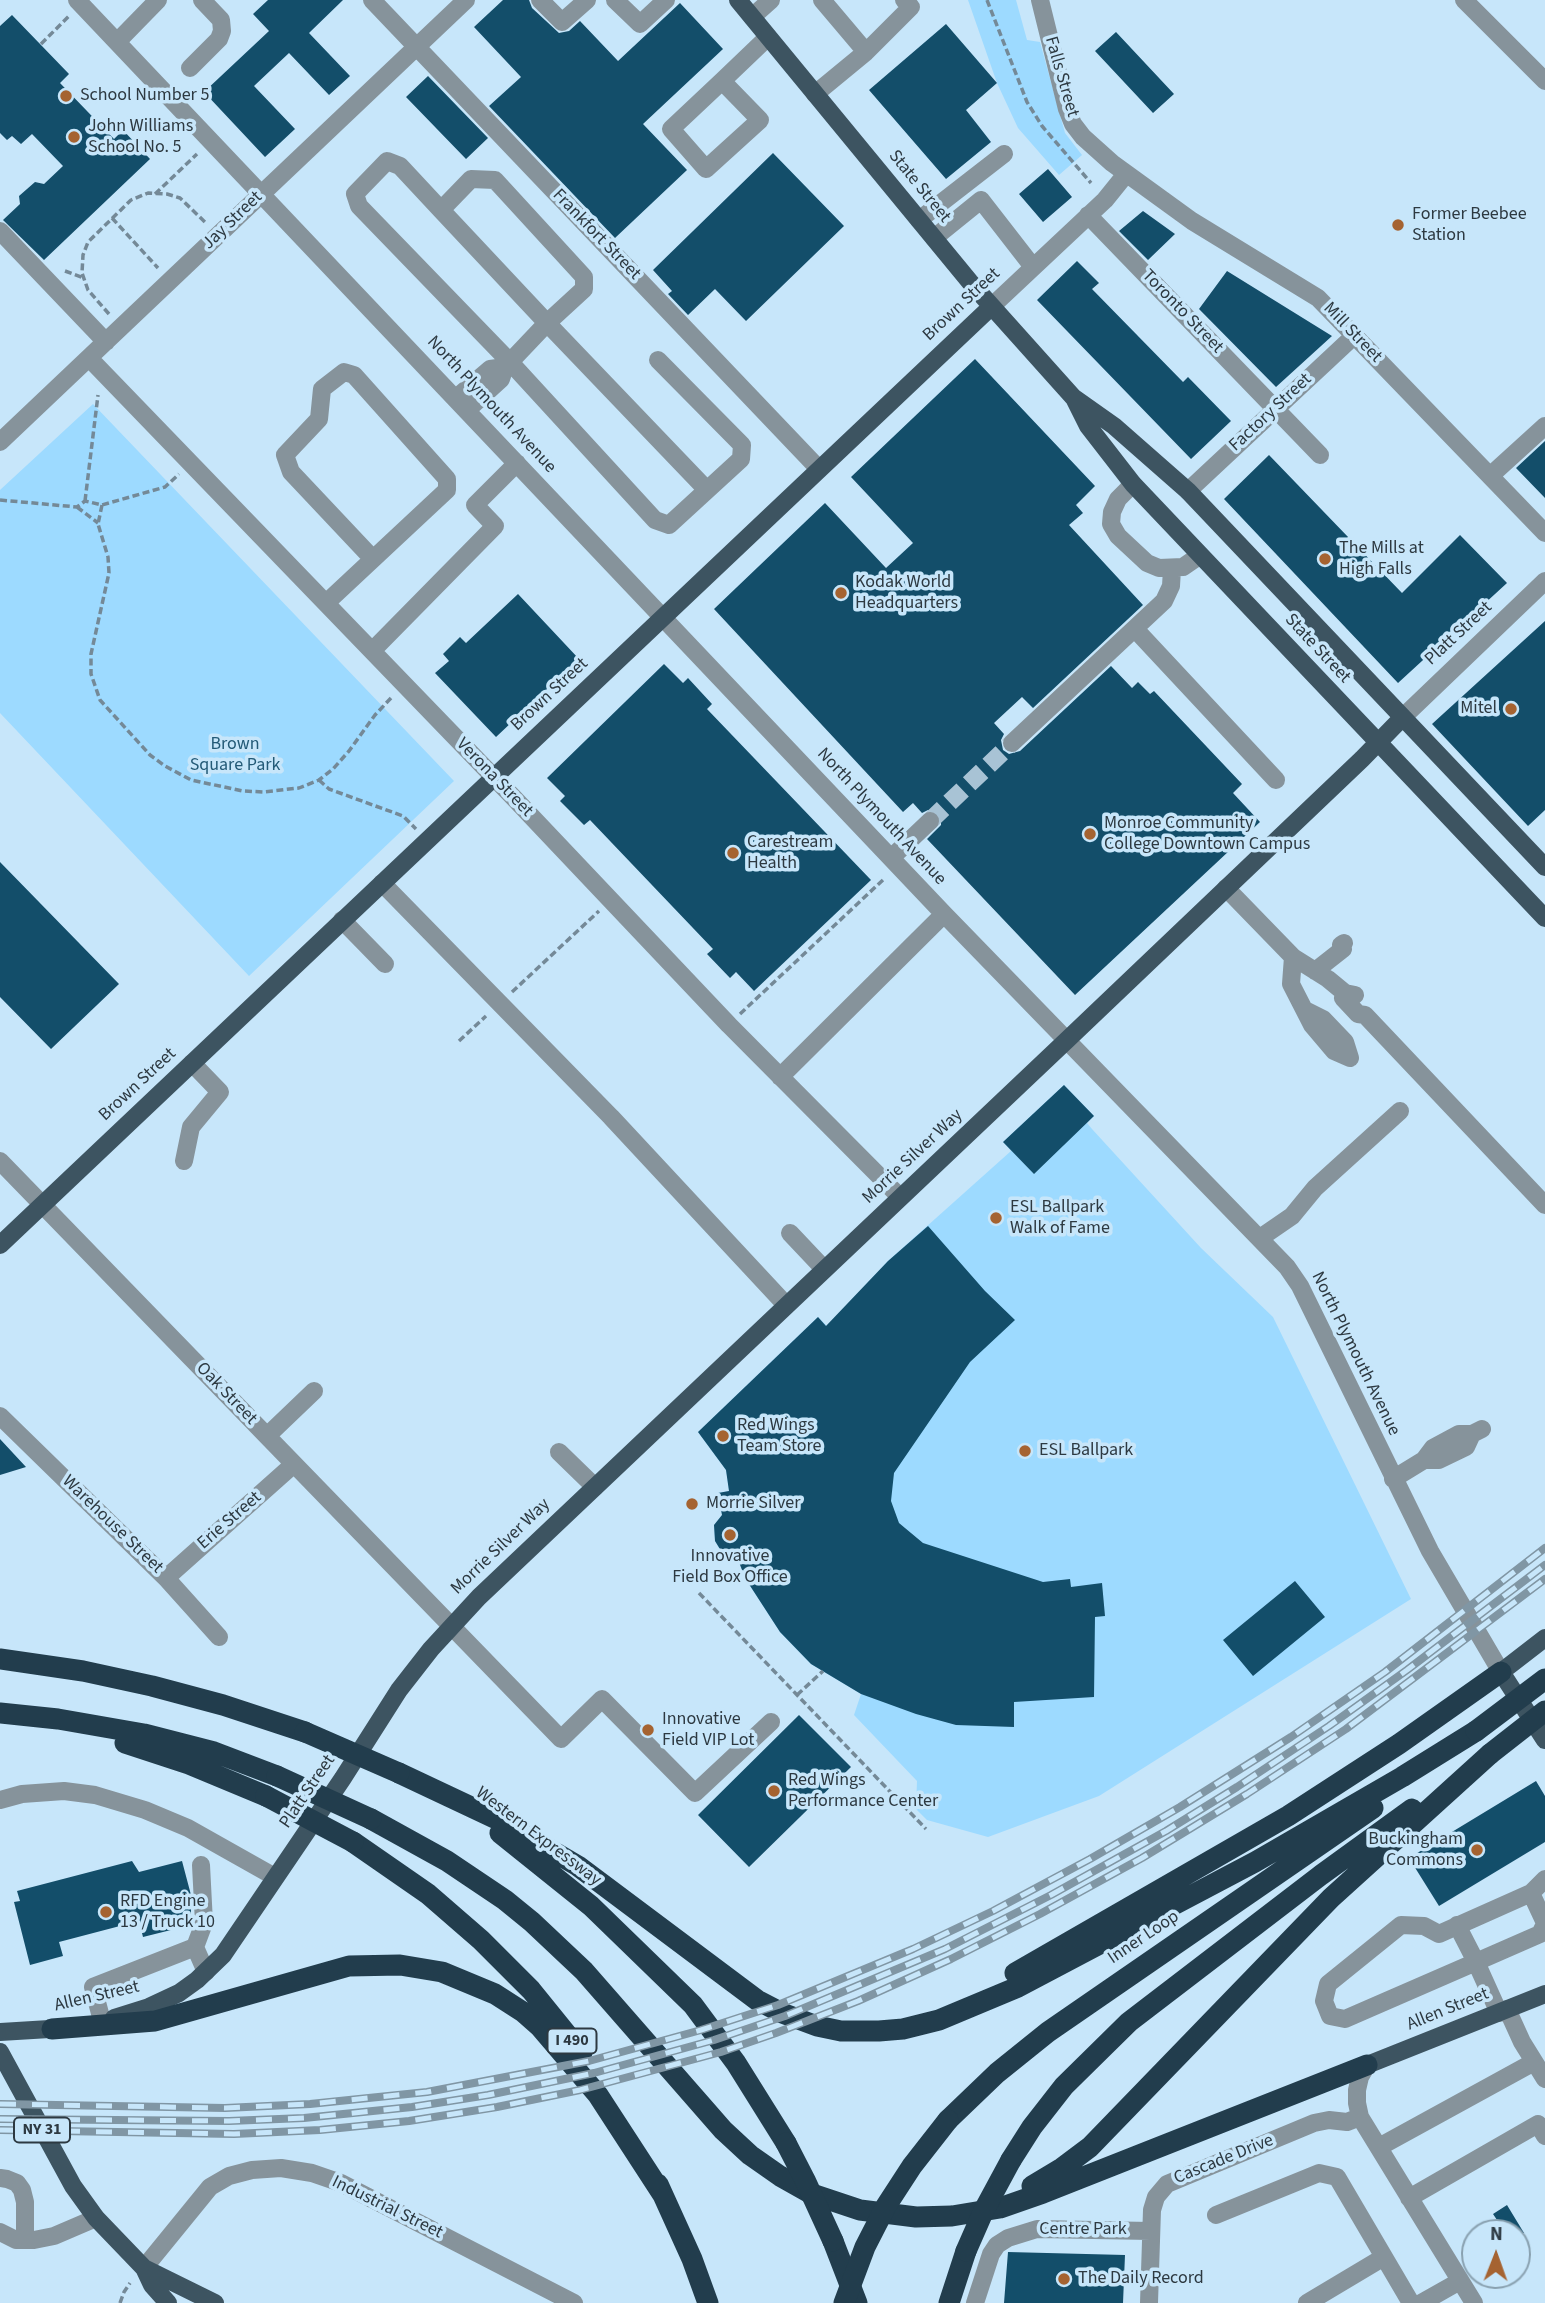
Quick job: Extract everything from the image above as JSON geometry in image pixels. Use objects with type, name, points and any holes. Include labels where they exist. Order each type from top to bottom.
[{"type":"highway","name":"Western Expressway","points":[[0,1659],[83,1671],[152,1686],[223,1705],[305,1732],[399,1773],[456,1804],[508,1838],[618,1930],[708,2023],[786,2143],[833,2241],[857,2303]]},
{"type":"highway","points":[[903,2029],[951,2010],[1279,1821],[1399,1744],[1501,1672]]},
{"type":"highway","name":"Inner Loop","points":[[844,2303],[859,2261],[882,2212],[912,2166],[948,2120],[986,2082],[1048,2032],[1330,1838],[1545,1679]]},
{"type":"highway","points":[[949,2303],[984,2210],[1011,2160],[1064,2086],[1129,2022],[1310,1883],[1490,1754],[1545,1711]]},
{"type":"highway","points":[[0,1715],[58,1719],[153,1736],[214,1752],[277,1776],[371,1819],[447,1861],[505,1900],[584,1971],[723,2130],[760,2163],[812,2194],[848,2207],[891,2215],[934,2216],[984,2211],[1028,2199],[1367,2065]]},
{"type":"highway","name":"I 490","points":[[0,1715],[85,1732],[154,1752],[266,1796],[354,1842],[399,1872],[455,1917],[531,1990],[600,2080],[632,2133],[663,2194],[708,2303]]},
{"type":"highway","points":[[399,1773],[503,1822],[578,1866],[734,1985],[770,2007],[805,2022],[841,2031],[866,2032],[903,2029],[973,2007],[1085,1953],[1267,1855],[1476,1731]]},
{"type":"highway","points":[[934,2216],[962,2212],[1002,2200],[1041,2181],[1081,2154],[1324,1905],[1490,1754]]},
{"type":"highway","points":[[52,2029],[155,2021],[349,1966],[400,1965],[442,1972],[495,1994],[540,2027],[598,2095],[663,2194]]},
{"type":"main road","name":"State Street","points":[[738,0],[991,307],[1073,397],[1114,426],[1188,491],[1545,867]]},
{"type":"main road","name":"Brown Street","points":[[0,1245],[991,307]]},
{"type":"main road","name":"State Street","points":[[1073,397],[1094,435],[1133,484],[1545,918]]},
{"type":"main road","name":"Morrie Silver Way","points":[[452,1626],[479,1597],[1067,1040],[1402,718]]},
{"type":"main road","name":"Platt Street","points":[[202,1976],[223,1955],[244,1926],[399,1690],[452,1626]]},
{"type":"main road","points":[[1501,1672],[1545,1638]]},
{"type":"main road","name":"North Plymouth Avenue","points":[[1501,1672],[1545,1741]]},
{"type":"main road","name":"Allen Street","points":[[0,2032],[52,2029],[102,2021],[157,2004],[202,1976]]},
{"type":"main road","name":"Allen Street","points":[[1367,2065],[1545,1994]]},
{"type":"main road","name":"NY 31","points":[[0,2052],[73,2186],[96,2218],[145,2268],[215,2303]]},
{"type":"main road","name":"NY 31","points":[[145,2268],[152,2285],[168,2303]]},
{"type":"street","points":[[117,42],[158,0]]},
{"type":"street","points":[[190,68],[219,39],[222,31],[221,20],[202,0]]},
{"type":"street","name":"Frankfort Street","points":[[372,0],[819,469]]},
{"type":"street","name":"Jay Street","points":[[0,442],[466,0]]},
{"type":"street","points":[[540,0],[562,22],[587,0]]},
{"type":"street","points":[[615,0],[639,24],[666,0]]},
{"type":"street","points":[[752,17],[771,0]]},
{"type":"street","points":[[822,0],[866,52]]},
{"type":"street","points":[[815,94],[866,52],[911,7],[904,0]]},
{"type":"street","name":"Falls Street","points":[[1040,0],[1070,117],[1077,130],[1091,145],[1126,174]]},
{"type":"street","points":[[1464,0],[1545,81]]},
{"type":"street","name":"North Plymouth Avenue","points":[[79,2],[894,862],[1287,1266],[1300,1286],[1430,1552],[1501,1672]]},
{"type":"street","points":[[722,81],[760,120],[706,169],[671,130],[722,81],[768,37]]},
{"type":"street","points":[[919,220],[1004,155]]},
{"type":"street","points":[[658,360],[741,445],[741,459],[669,525],[655,520],[507,364],[359,206],[355,194],[387,161],[400,166],[708,489]]},
{"type":"street","name":"Brown Street","points":[[991,307],[1105,200],[1126,174]]},
{"type":"street","name":"Mill Street","points":[[1126,174],[1204,229],[1310,292],[1355,335],[1545,533]]},
{"type":"street","points":[[441,209],[471,179],[495,180],[583,277],[584,289],[507,364],[501,379],[461,404]]},
{"type":"street","points":[[934,238],[981,200],[1033,267]]},
{"type":"street","name":"Toronto Street","points":[[1088,215],[1320,455]]},
{"type":"street","points":[[0,231],[106,342]]},
{"type":"street","name":"Factory Street","points":[[1188,491],[1355,335]]},
{"type":"street","name":"Verona Street","points":[[89,358],[494,777],[729,1025],[901,1197]]},
{"type":"street","points":[[326,603],[447,489],[447,480],[354,375],[344,372],[322,389],[319,419],[285,454],[291,472],[372,558]]},
{"type":"street","points":[[1490,476],[1545,426]]},
{"type":"street","points":[[372,650],[495,526],[475,505],[517,463]]},
{"type":"street","points":[[1133,484],[1114,506],[1110,519],[1114,531],[1147,564],[1159,568],[1172,569],[1189,565],[1199,556]]},
{"type":"street","points":[[1012,743],[1167,597],[1172,569]]},
{"type":"street","name":"Platt Street","points":[[1402,718],[1545,581]]},
{"type":"street","points":[[1135,629],[1276,780]]},
{"type":"street","points":[[894,862],[930,821]]},
{"type":"street","points":[[382,883],[611,1117],[786,1305]]},
{"type":"street","points":[[1226,888],[1293,957],[1320,966],[1345,993],[1343,998],[1358,1014],[1365,1015],[1545,1205]]},
{"type":"street","points":[[780,1076],[944,914]]},
{"type":"street","points":[[342,920],[385,964]]},
{"type":"street","points":[[1320,966],[1343,949],[1342,944]]},
{"type":"street","points":[[1293,957],[1291,984],[1307,1011]]},
{"type":"street","points":[[184,1161],[191,1127],[220,1092],[192,1063]]},
{"type":"street","points":[[1260,1238],[1292,1216],[1315,1188],[1400,1111]]},
{"type":"street","name":"Oak Street","points":[[0,1161],[561,1739],[602,1699],[695,1793],[771,1722]]},
{"type":"street","points":[[790,1233],[824,1269]]},
{"type":"street","points":[[267,1436],[314,1391]]},
{"type":"street","name":"Warehouse Street","points":[[0,1416],[166,1578],[219,1637]]},
{"type":"street","points":[[1393,1479],[1424,1460],[1433,1448],[1459,1434],[1477,1431]]},
{"type":"street","points":[[559,1452],[595,1487]]},
{"type":"street","name":"Erie Street","points":[[166,1578],[294,1464]]},
{"type":"street","points":[[0,1800],[22,1794],[64,1791],[95,1795],[145,1810],[188,1828],[275,1877]]},
{"type":"street","points":[[201,1865],[204,1923],[195,1947],[202,1976]]},
{"type":"street","points":[[1531,1893],[1545,1924],[1539,1934],[1345,2020],[1330,2016],[1324,2001],[1328,1984],[1401,1925],[1424,1926],[1439,1934],[1531,1893],[1545,1879]]},
{"type":"street","points":[[1457,1925],[1503,2011],[1545,2079]]},
{"type":"street","points":[[102,2021],[93,1987],[195,1947]]},
{"type":"street","points":[[1379,2147],[1534,2062]]},
{"type":"street","points":[[1367,2065],[1360,2077],[1357,2091],[1360,2117],[1474,2303]]},
{"type":"street","name":"Cascade Drive","points":[[1149,2303],[1152,2210],[1162,2188],[1172,2180],[1314,2123],[1329,2120],[1347,2122],[1360,2117]]},
{"type":"street","points":[[1409,2197],[1538,2124],[1545,2136]]},
{"type":"street","name":"Industrial Street","points":[[145,2268],[210,2187],[229,2176],[252,2170],[281,2168],[312,2173],[341,2183],[574,2303]]},
{"type":"street","points":[[1216,2215],[1319,2173],[1337,2178],[1411,2303]]},
{"type":"street","points":[[0,2178],[17,2183],[22,2190],[25,2202],[25,2240]]},
{"type":"street","points":[[0,2232],[16,2240],[54,2236],[96,2218]]},
{"type":"street","name":"Centre Park","points":[[975,2303],[991,2253],[1008,2238],[1037,2229],[1151,2231]]},
{"type":"street","points":[[1307,2303],[1384,2257]]},
{"type":"street","points":[[1421,2303],[1460,2281]]},
{"type":"path","points":[[987,0],[1027,102],[1042,126],[1091,183]]},
{"type":"path","points":[[41,44],[79,2]]},
{"type":"path","points":[[155,194],[211,140]]},
{"type":"path","points":[[121,327],[88,290],[84,278],[83,255],[88,242],[131,200],[155,194],[180,198],[219,235]]},
{"type":"path","points":[[112,218],[170,281]]},
{"type":"path","points":[[58,265],[67,273],[84,278]]},
{"type":"path","points":[[77,508],[85,501],[99,385]]},
{"type":"path","points":[[85,501],[102,505],[165,487],[190,463]]},
{"type":"path","points":[[0,500],[77,508],[98,524]]},
{"type":"path","points":[[102,505],[98,524],[108,557],[109,573],[89,667],[100,700],[150,755],[165,766],[191,780],[222,788],[263,792],[299,788],[319,780],[349,751],[375,715],[404,684]]},
{"type":"path","points":[[319,780],[329,789],[403,816],[427,841]]},
{"type":"path","points":[[729,1025],[894,862]]},
{"type":"path","points":[[459,1041],[610,900]]},
{"type":"path","points":[[699,1593],[926,1829]]},
{"type":"path","points":[[797,1695],[822,1671]]},
{"type":"green space","points":[[968,0],[1016,0],[1027,40],[1040,42],[1065,133],[1082,155],[1059,175],[1018,128],[997,83]]},
{"type":"green space","name":"Brown Square Park","points":[[93,404],[454,781],[249,976],[0,713],[0,490]]},
{"type":"green space","name":"ESL Ballpark","points":[[1064,1085],[1094,1116],[1087,1123],[1092,1129],[1201,1248],[1273,1317],[1411,1599],[1099,1796],[988,1837],[927,1820],[916,1809],[917,1781],[854,1715],[861,1694],[811,1664],[780,1632],[745,1578],[739,1562],[731,1560],[719,1548],[715,1541],[714,1525],[722,1515],[718,1493],[729,1491],[726,1470],[698,1432],[818,1317],[827,1326],[888,1261],[1011,1151],[1003,1142]]},
{"type":"building","points":[[268,0],[343,0],[309,33],[350,76],[329,95],[289,53],[254,86],[295,129],[265,157],[204,92],[269,31],[253,14]]},
{"type":"building","points":[[503,0],[529,0],[532,8],[559,33],[569,31],[580,21],[618,61],[680,3],[723,49],[643,124],[687,170],[615,238],[489,106],[521,77],[474,27]]},
{"type":"building","name":"John Williams School No. 5","points":[[12,15],[69,74],[60,83],[114,139],[123,130],[150,159],[44,260],[3,220],[20,204],[19,196],[35,182],[44,184],[63,166],[32,134],[21,144],[12,136],[7,140],[0,133],[0,26]]},
{"type":"building","points":[[946,24],[997,83],[966,110],[991,142],[946,179],[869,90]]},
{"type":"building","points":[[1116,32],[1174,94],[1153,113],[1095,51]]},
{"type":"building","points":[[428,76],[488,138],[466,159],[406,97]]},
{"type":"building","points":[[773,153],[844,226],[746,321],[715,289],[688,315],[668,294],[672,291],[653,270]]},
{"type":"building","points":[[1048,169],[1072,197],[1043,222],[1019,194]]},
{"type":"building","points":[[1143,211],[1175,234],[1148,260],[1119,231]]},
{"type":"building","points":[[1077,261],[1099,283],[1092,289],[1183,382],[1188,377],[1231,421],[1191,459],[1037,300]]},
{"type":"building","points":[[1227,271],[1332,336],[1276,387],[1199,309]]},
{"type":"building","name":"Kodak World Headquarters","points":[[975,359],[1095,486],[1076,505],[1083,513],[1069,525],[1143,605],[1033,708],[1022,697],[994,723],[1004,734],[1001,740],[1003,750],[1009,754],[1020,751],[1111,666],[1132,688],[1138,682],[1150,694],[1154,691],[1242,784],[1233,793],[1260,822],[1075,995],[927,839],[941,825],[938,813],[928,810],[922,813],[913,803],[903,812],[714,609],[825,503],[886,568],[913,543],[851,477]]},
{"type":"building","points":[[1545,441],[1545,498],[1516,468]]},
{"type":"building","name":"The Mills at High Falls","points":[[1269,455],[1402,593],[1460,535],[1507,583],[1398,683],[1224,499]]},
{"type":"building","points":[[518,594],[579,659],[496,737],[435,673],[449,661],[443,654],[460,637],[466,643]]},
{"type":"building","points":[[1545,621],[1545,810],[1528,826],[1432,724]]},
{"type":"building","name":"Carestream Health","points":[[664,664],[683,683],[688,678],[712,704],[707,709],[871,880],[754,991],[736,972],[730,978],[707,954],[713,949],[590,820],[584,825],[560,801],[565,796],[547,778]]},
{"type":"building","points":[[0,862],[119,984],[51,1049],[0,997]]},
{"type":"building","points":[[1064,1085],[1094,1116],[1034,1174],[1003,1142]]},
{"type":"building","points":[[928,1226],[985,1291],[1015,1320],[970,1362],[894,1473],[891,1501],[899,1523],[923,1543],[1043,1582],[1070,1579],[1071,1587],[1102,1583],[1105,1616],[1095,1617],[1094,1697],[1014,1702],[1014,1727],[956,1725],[916,1714],[861,1694],[811,1664],[780,1632],[745,1578],[739,1562],[723,1554],[715,1541],[714,1525],[722,1515],[718,1493],[729,1491],[726,1470],[698,1432],[818,1317],[826,1326],[888,1261]]},
{"type":"building","points":[[0,1439],[26,1467],[0,1475]]},
{"type":"building","points":[[1295,1581],[1325,1617],[1253,1676],[1223,1640]]},
{"type":"building","name":"Red Wings Performance Center","points":[[799,1715],[851,1767],[749,1867],[698,1815]]},
{"type":"building","name":"Buckingham Commons","points":[[1536,1781],[1545,1796],[1545,1842],[1439,1906],[1409,1858]]},
{"type":"building","name":"RFD Engine 13 / Truck 10","points":[[132,1861],[139,1872],[182,1861],[191,1895],[191,1925],[143,1937],[139,1921],[59,1942],[63,1956],[30,1965],[14,1902],[20,1901],[17,1891]]},
{"type":"building","points":[[1507,2205],[1516,2219],[1496,2219],[1493,2214]]},
{"type":"building","name":"The Daily Record","points":[[1008,2252],[1125,2255],[1123,2303],[1004,2303]]},
{"type":"tunnel","points":[[930,821],[1012,743]]},
{"type":"railway","points":[[0,2104],[225,2108],[310,2104],[427,2092],[589,2061],[778,2005],[913,1949],[993,1911],[1180,1807],[1291,1737],[1385,1672],[1545,1548]]},
{"type":"railway","points":[[0,2119],[229,2121],[304,2118],[412,2107],[488,2095],[594,2073],[714,2040],[785,2016],[945,1949],[1051,1895],[1166,1831],[1329,1726],[1545,1565]]},
{"type":"railway","points":[[0,2130],[234,2134],[320,2130],[409,2121],[580,2090],[721,2052],[776,2033],[858,2001],[951,1959],[1142,1858],[1346,1729],[1545,1579]]},
{"type":"place","name":"School Number 5","points":[[66,96]]},
{"type":"place","name":"John Williams School No. 5","points":[[74,137]]},
{"type":"place","name":"Former Beebee Station","points":[[1398,225]]},
{"type":"place","name":"The Mills at High Falls","points":[[1325,559]]},
{"type":"place","name":"Kodak World Headquarters","points":[[841,593]]},
{"type":"place","name":"Mitel","points":[[1511,709]]},
{"type":"place","name":"Monroe Community College Downtown Campus","points":[[1090,834]]},
{"type":"place","name":"Carestream Health","points":[[733,853]]},
{"type":"place","name":"ESL Ballpark Walk of Fame","points":[[996,1218]]},
{"type":"place","name":"Red Wings Team Store","points":[[723,1436]]},
{"type":"place","name":"ESL Ballpark","points":[[1025,1451]]},
{"type":"place","name":"Morrie Silver","points":[[692,1504]]},
{"type":"place","name":"Innovative Field Box Office","points":[[730,1535]]},
{"type":"place","name":"Innovative Field VIP Lot","points":[[648,1730]]},
{"type":"place","name":"Red Wings Performance Center","points":[[774,1791]]},
{"type":"place","name":"Buckingham Commons","points":[[1477,1850]]},
{"type":"place","name":"RFD Engine 13 / Truck 10","points":[[106,1912]]},
{"type":"place","name":"The Daily Record","points":[[1064,2279]]}]
